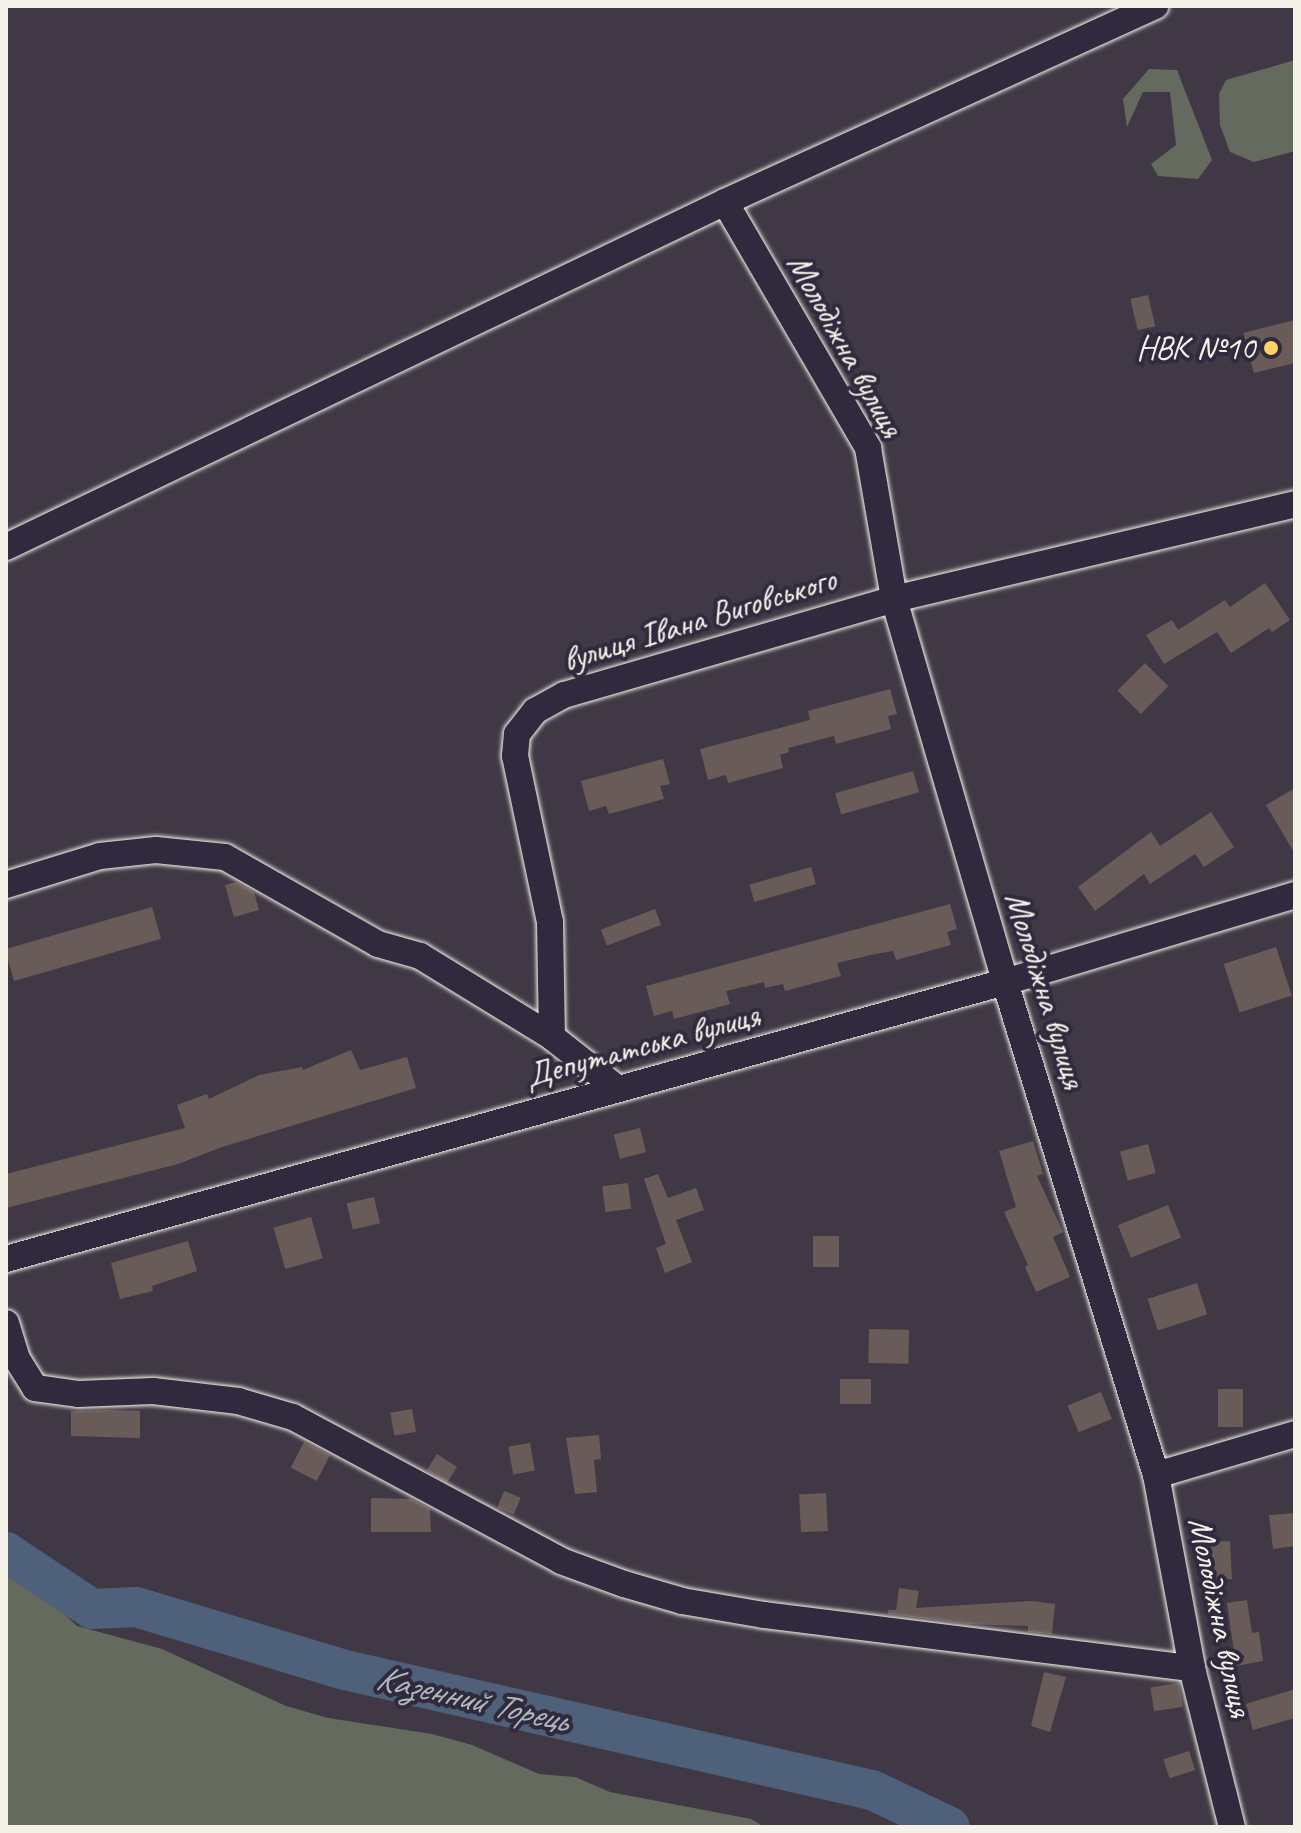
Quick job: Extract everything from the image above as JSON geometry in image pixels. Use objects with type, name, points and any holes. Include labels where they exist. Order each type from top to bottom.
[{"type":"street","points":[[6,547],[725,202],[1156,6]]},
{"type":"street","name":"Молодіжна вулиця","points":[[725,202],[868,448],[894,599],[1005,982],[1156,1475],[1192,1668],[1232,1827]]},
{"type":"street","name":"вулиця Івана Виговського","points":[[552,1037],[550,922],[515,756],[517,734],[535,711],[564,695],[894,599],[1295,504]]},
{"type":"street","points":[[6,885],[100,856],[156,850],[225,857],[378,944],[420,956],[552,1037],[618,1089]]},
{"type":"street","name":"Депутатська вулиця","points":[[6,1259],[1005,982],[1295,895]]},
{"type":"street","points":[[6,1323],[17,1359],[35,1388],[78,1394],[168,1392],[238,1401],[293,1417],[561,1561],[682,1601],[764,1615],[1192,1668]]},
{"type":"street","points":[[1156,1475],[1295,1434]]},
{"type":"green space","points":[[1295,60],[1295,151],[1254,162],[1230,152],[1220,125],[1219,94],[1226,80]]},
{"type":"green space","points":[[1149,69],[1177,70],[1212,160],[1198,179],[1158,176],[1151,164],[1176,145],[1170,92],[1143,92],[1127,127],[1123,99]]},
{"type":"green space","points":[[6,1575],[50,1600],[77,1626],[162,1649],[286,1706],[328,1718],[432,1734],[472,1745],[539,1774],[575,1777],[610,1792],[751,1819],[765,1827],[6,1827]]},
{"type":"building","points":[[1148,295],[1155,326],[1138,330],[1130,299]]},
{"type":"building","name":"НВК №10","points":[[1295,320],[1295,363],[1254,373],[1243,333]]},
{"type":"building","points":[[1265,583],[1290,620],[1272,632],[1269,628],[1231,653],[1217,632],[1164,664],[1146,635],[1172,620],[1178,630],[1225,600],[1230,607]]},
{"type":"building","points":[[1145,663],[1168,686],[1141,714],[1117,691]]},
{"type":"building","points":[[890,689],[897,714],[888,716],[891,729],[836,744],[834,736],[788,748],[789,752],[780,755],[783,768],[728,783],[726,775],[708,780],[700,749],[810,720],[808,711]]},
{"type":"building","points":[[663,759],[670,784],[660,786],[664,799],[609,814],[606,806],[589,811],[581,781]]},
{"type":"building","points":[[913,771],[919,792],[841,814],[835,793]]},
{"type":"building","points":[[1295,788],[1295,854],[1266,805]]},
{"type":"building","points":[[1211,812],[1234,847],[1204,867],[1195,854],[1150,884],[1144,874],[1095,911],[1078,887],[1151,832],[1160,846]]},
{"type":"building","points":[[811,867],[816,884],[754,902],[749,885]]},
{"type":"building","points":[[236,882],[254,892],[259,910],[234,917],[225,885]]},
{"type":"building","points":[[950,904],[957,929],[947,932],[951,945],[896,960],[893,951],[837,963],[841,976],[785,991],[783,984],[765,988],[764,982],[726,991],[730,1004],[674,1019],[672,1011],[654,1016],[646,986]]},
{"type":"building","points":[[152,907],[161,939],[14,981],[6,949]]},
{"type":"building","points":[[655,909],[661,925],[607,946],[601,930]]},
{"type":"building","points":[[1276,947],[1292,996],[1239,1012],[1224,964]]},
{"type":"building","points":[[351,1050],[360,1070],[407,1057],[416,1088],[222,1147],[178,1164],[6,1208],[6,1174],[185,1128],[177,1105],[207,1094],[209,1099],[259,1075],[302,1067],[303,1070]]},
{"type":"building","points":[[640,1128],[646,1152],[620,1159],[614,1135]]},
{"type":"building","points":[[1033,1141],[1043,1174],[1037,1176],[1063,1232],[1053,1237],[1070,1277],[1036,1292],[1025,1267],[1028,1265],[1004,1212],[1016,1207],[999,1151]]},
{"type":"building","points":[[1148,1144],[1156,1173],[1128,1180],[1120,1152]]},
{"type":"building","points":[[658,1174],[668,1198],[696,1188],[704,1210],[676,1220],[692,1262],[665,1273],[656,1248],[666,1244],[644,1179]]},
{"type":"building","points":[[628,1183],[631,1209],[605,1212],[602,1186]]},
{"type":"building","points":[[374,1197],[380,1223],[353,1230],[347,1203]]},
{"type":"building","points":[[1168,1205],[1181,1237],[1131,1258],[1118,1225]]},
{"type":"building","points":[[311,1217],[323,1258],[285,1269],[274,1228]]},
{"type":"building","points":[[813,1236],[839,1236],[839,1267],[813,1267]]},
{"type":"building","points":[[188,1241],[197,1271],[152,1286],[153,1291],[120,1299],[111,1263]]},
{"type":"building","points":[[1197,1283],[1207,1314],[1158,1330],[1148,1299]]},
{"type":"building","points":[[869,1329],[909,1330],[908,1364],[868,1363]]},
{"type":"building","points":[[840,1379],[871,1379],[871,1404],[840,1404]]},
{"type":"building","points":[[1218,1389],[1243,1389],[1243,1427],[1218,1427]]},
{"type":"building","points":[[1101,1392],[1112,1419],[1078,1432],[1068,1405]]},
{"type":"building","points":[[412,1409],[416,1432],[394,1435],[390,1413]]},
{"type":"building","points":[[71,1411],[140,1411],[140,1438],[71,1436]]},
{"type":"building","points":[[599,1435],[601,1459],[594,1460],[597,1492],[575,1494],[566,1438]]},
{"type":"building","points":[[304,1442],[330,1455],[317,1481],[291,1468]]},
{"type":"building","points":[[530,1443],[535,1471],[513,1474],[508,1447]]},
{"type":"building","points":[[437,1454],[457,1467],[447,1483],[427,1470]]},
{"type":"building","points":[[504,1491],[521,1498],[514,1514],[497,1508]]},
{"type":"building","points":[[826,1493],[828,1531],[801,1532],[799,1494]]},
{"type":"building","points":[[371,1498],[411,1499],[430,1509],[431,1532],[371,1532]]},
{"type":"building","points":[[1295,1513],[1295,1546],[1273,1549],[1269,1515]]},
{"type":"building","points":[[1230,1541],[1232,1579],[1209,1580],[1207,1542]]},
{"type":"building","points":[[899,1588],[919,1591],[916,1608],[1031,1601],[1055,1604],[1052,1634],[1028,1632],[1028,1626],[968,1624],[888,1614],[888,1610],[896,1610]]},
{"type":"building","points":[[1247,1600],[1252,1633],[1259,1632],[1263,1661],[1236,1666],[1227,1603]]},
{"type":"building","points":[[1044,1672],[1066,1677],[1050,1732],[1031,1726]]},
{"type":"building","points":[[1179,1683],[1183,1707],[1154,1711],[1150,1688]]},
{"type":"building","points":[[1295,1689],[1295,1718],[1253,1730],[1246,1704]]},
{"type":"building","points":[[1189,1751],[1195,1770],[1170,1778],[1163,1759]]},
{"type":"waterway","name":"Казенний Торець","points":[[6,1552],[92,1609],[136,1607],[345,1670],[872,1790],[950,1827]]},
{"type":"place","name":"НВК №10","points":[[1271,348]]}]
